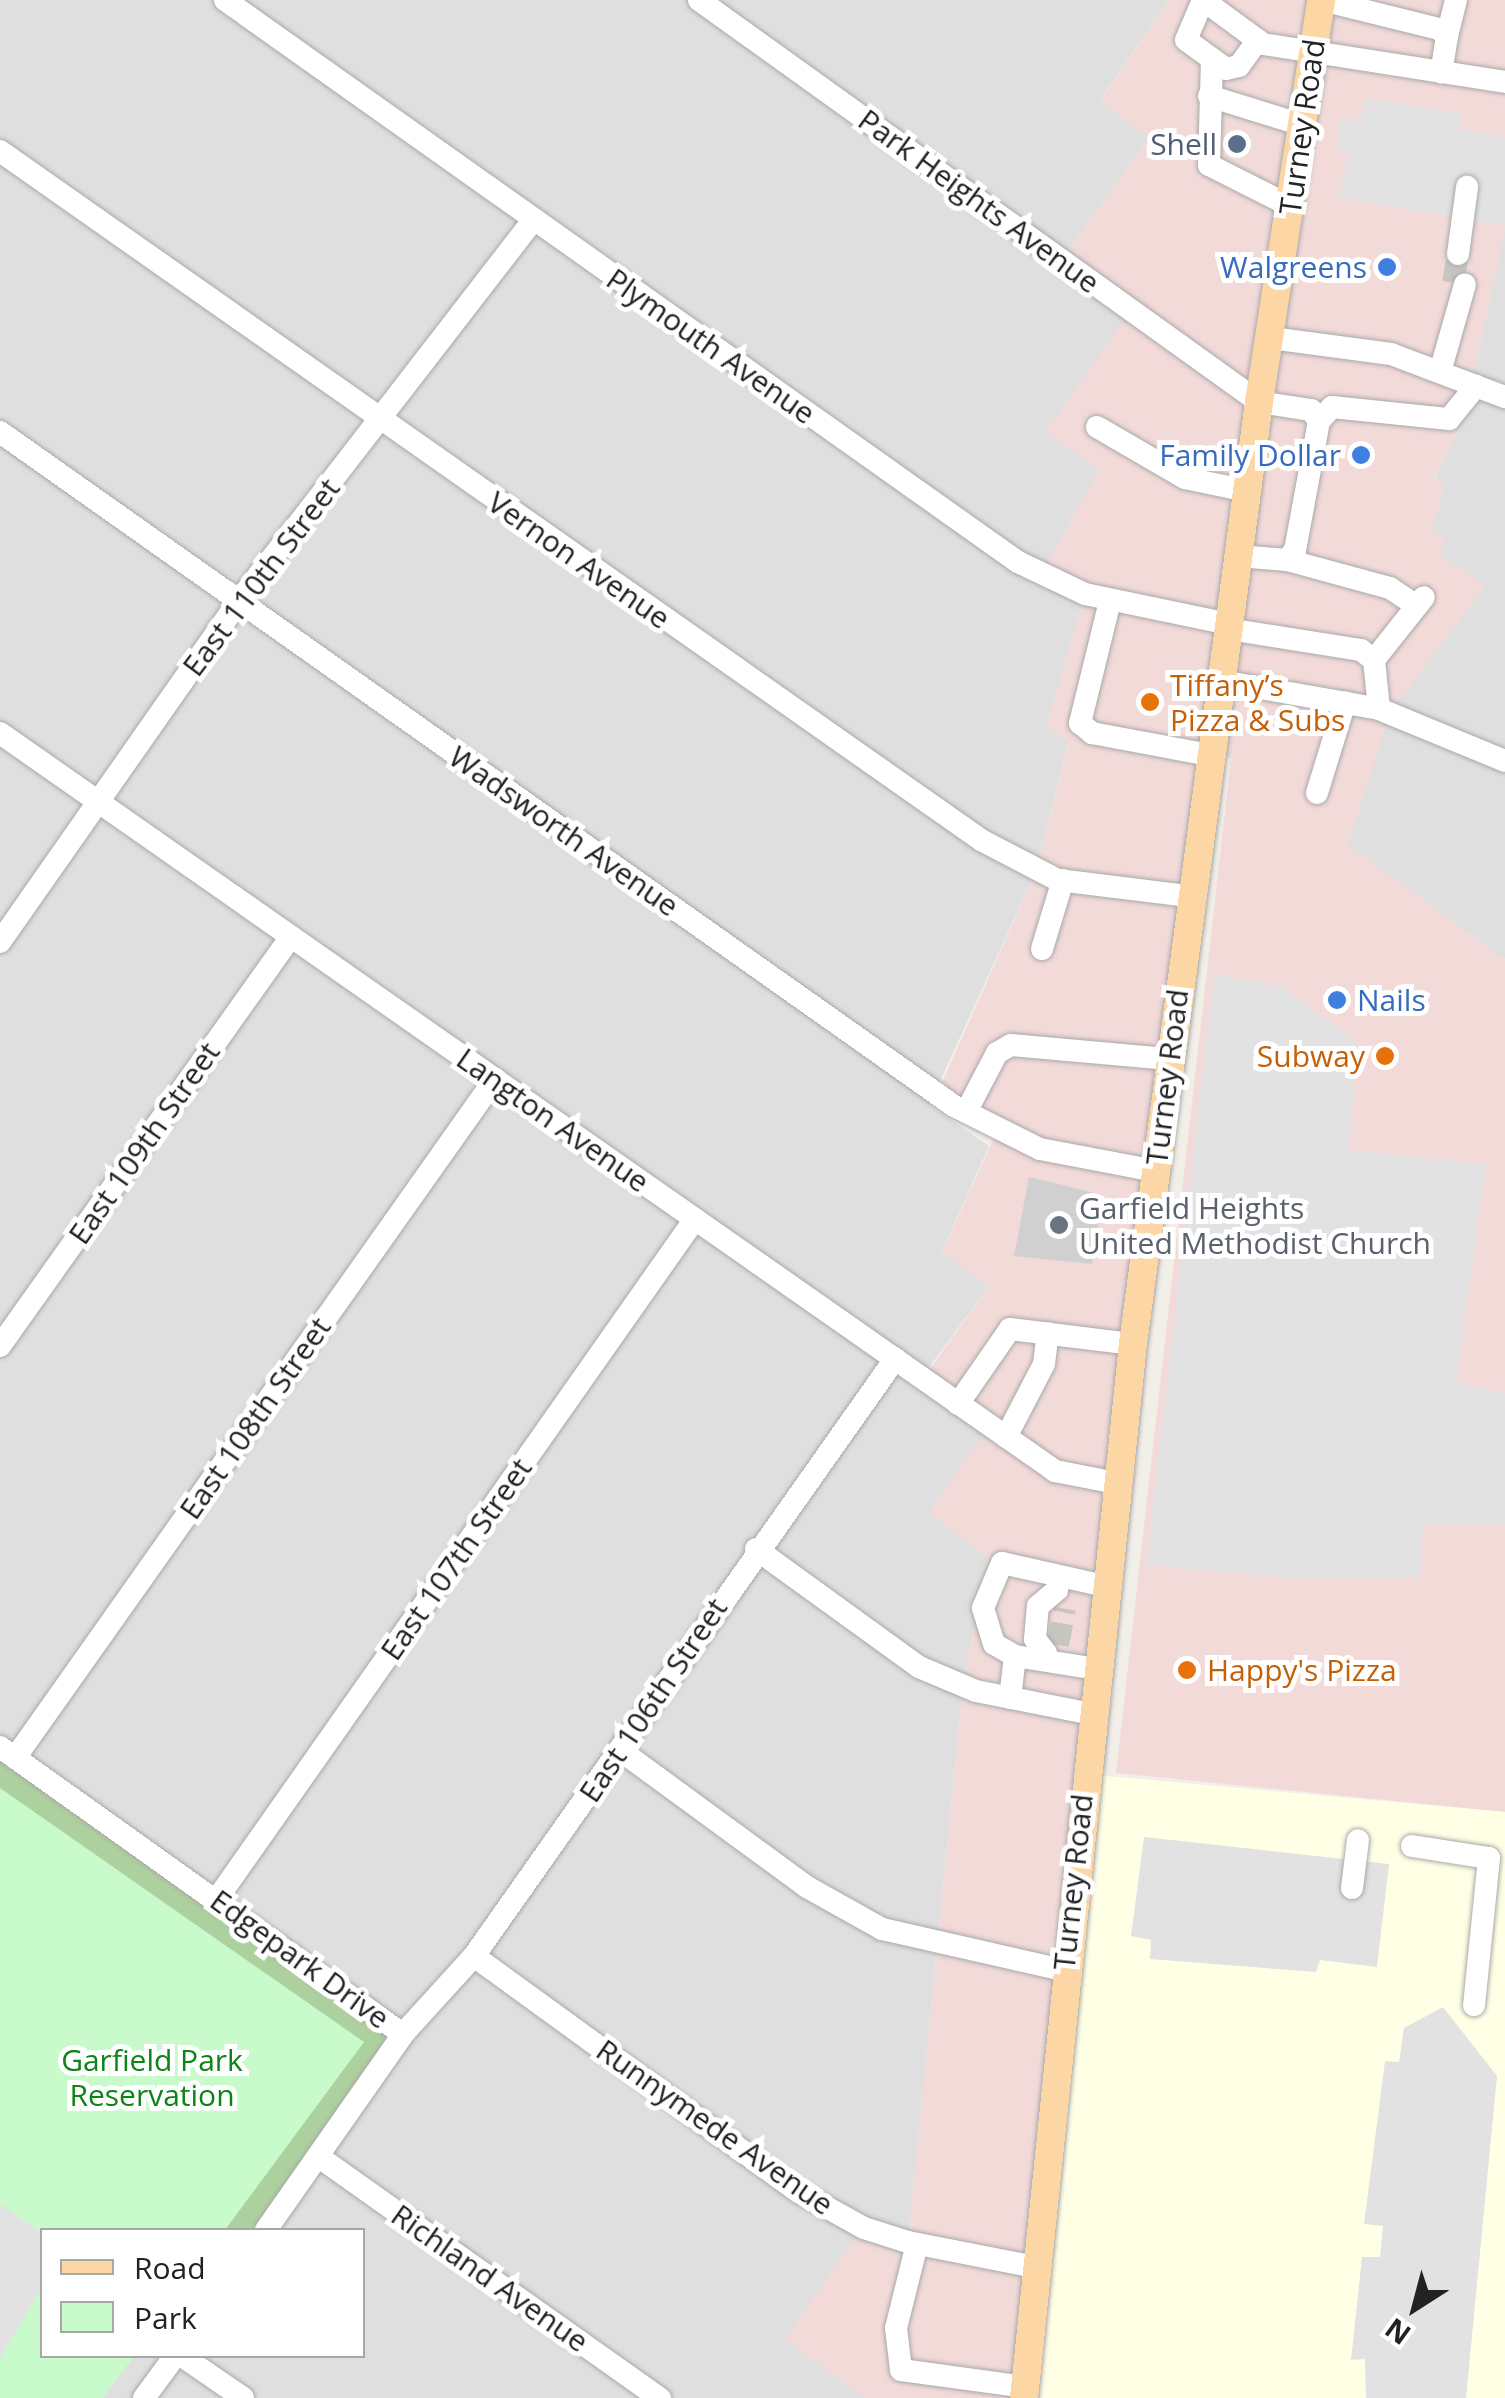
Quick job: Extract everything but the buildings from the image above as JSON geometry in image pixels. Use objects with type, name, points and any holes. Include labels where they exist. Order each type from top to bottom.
[{"type":"main road","name":"Turney Road","points":[[1024,2393],[1063,1970],[1133,1344],[1258,402],[1321,0]]},
{"type":"street","name":"Plymouth Avenue","points":[[225,0],[1018,562],[1110,601],[1362,650],[1374,660]]},
{"type":"street","name":"Park Heights Avenue","points":[[700,0],[1258,402]]},
{"type":"street","points":[[1258,40],[1239,66],[1226,69],[1186,40],[1203,0],[1258,40],[1312,56],[1505,82]]},
{"type":"street","points":[[1321,0],[1373,6],[1447,36]]},
{"type":"street","points":[[1441,73],[1456,0]]},
{"type":"street","points":[[1212,59],[1208,165],[1290,206]]},
{"type":"street","points":[[1209,96],[1302,125]]},
{"type":"street","name":"Vernon Avenue","points":[[0,151],[981,840],[1063,880],[1190,896]]},
{"type":"street","points":[[1463,255],[1473,188]]},
{"type":"street","name":"East 110th Street","points":[[0,942],[238,602],[381,422],[533,220]]},
{"type":"street","points":[[1435,370],[1459,283]]},
{"type":"street","points":[[1271,338],[1391,354],[1505,396]]},
{"type":"street","points":[[1287,560],[1306,504],[1319,421],[1332,407],[1449,419],[1476,386]]},
{"type":"street","points":[[1258,402],[1312,410],[1319,421]]},
{"type":"street","points":[[1097,427],[1185,478],[1246,491]]},
{"type":"street","name":"Wadsworth Avenue","points":[[0,432],[966,1112],[1040,1150],[1155,1171]]},
{"type":"street","points":[[1238,556],[1287,560],[1390,588],[1421,601],[1374,660],[1379,709]]},
{"type":"street","points":[[1110,601],[1080,724],[1092,732],[1210,754]]},
{"type":"street","points":[[1221,681],[1379,709],[1505,762]]},
{"type":"street","points":[[1316,793],[1345,702]]},
{"type":"street","name":"Langton Avenue","points":[[0,733],[96,805],[1006,1437],[1068,1478],[1116,1483]]},
{"type":"street","points":[[1042,949],[1063,880]]},
{"type":"street","name":"East 109th Street","points":[[0,1346],[289,939]]},
{"type":"street","points":[[966,1112],[997,1053],[1011,1046],[1169,1059]]},
{"type":"street","name":"East 108th Street","points":[[8,1753],[495,1079]]},
{"type":"street","name":"East 107th Street","points":[[217,1899],[695,1219]]},
{"type":"street","points":[[958,1404],[1010,1330],[1133,1344]]},
{"type":"street","points":[[1006,1437],[1041,1371],[1048,1333]]},
{"type":"street","name":"East 106th Street","points":[[403,2034],[474,1956],[756,1549],[895,1359]]},
{"type":"street","points":[[756,1549],[919,1668],[1010,1698],[1092,1714]]},
{"type":"street","points":[[1050,1653],[1015,1656],[994,1644],[983,1608],[1002,1563],[1060,1592]]},
{"type":"street","points":[[1096,1669],[1050,1653],[1034,1639],[1038,1606],[1060,1592],[1104,1586]]},
{"type":"street","points":[[1010,1698],[1015,1656]]},
{"type":"street","points":[[620,1750],[791,1876],[882,1930],[1063,1970]]},
{"type":"street","name":"Edgepark Drive","points":[[8,1753],[403,2034],[267,2228]]},
{"type":"street","points":[[1352,1888],[1358,1840]]},
{"type":"street","points":[[1412,1846],[1489,1858],[1474,2005]]},
{"type":"street","name":"Runnymede Avenue","points":[[474,1956],[800,2192],[864,2228],[917,2244],[1035,2267]]},
{"type":"street","name":"Richland Avenue","points":[[319,2157],[660,2398]]},
{"type":"street","points":[[917,2244],[896,2328],[901,2370],[1024,2393]]},
{"type":"street","points":[[144,2398],[177,2358]]},
{"type":"street","points":[[182,2358],[242,2398]]},
{"type":"shaded area","points":[[0,0],[1169,0],[1100,100],[1149,138],[1061,260],[1132,311],[1100,470],[1042,573],[1085,594],[1047,727],[1069,741],[1037,869],[929,1105],[989,1146],[942,1251],[989,1286],[916,1385],[985,1435],[988,1558],[963,1686],[908,2242],[785,2339],[866,2398],[102,2398],[132,2358],[365,2358],[365,2228],[224,2228],[0,1788]]},
{"type":"shaded area","points":[[1169,0],[1505,0],[1505,227],[1466,414],[1435,477],[1445,487],[1431,531],[1445,539],[1440,555],[1485,586],[1390,712],[1348,845],[1505,960],[1505,1812],[1116,1773],[1231,759],[1212,745],[1024,2398],[866,2398],[785,2340],[862,2227],[908,2241],[963,1686],[988,1558],[929,1512],[990,1426],[923,1379],[989,1286],[942,1252],[998,1129],[937,1094],[1037,869],[1069,742],[1047,727],[1085,594],[1042,573],[1099,470],[1046,431],[1131,311],[1061,260],[1149,138],[1100,101]]},
{"type":"shaded area","points":[[1365,98],[1461,114],[1460,129],[1505,138],[1505,226],[1339,198],[1348,153],[1336,150],[1341,116],[1361,120]]},
{"type":"shaded area","points":[[1505,226],[1505,960],[1347,845],[1439,554],[1431,531],[1435,478],[1466,414]]},
{"type":"shaded area","points":[[1214,974],[1282,987],[1357,1042],[1349,1150],[1486,1164],[1456,1382],[1505,1394],[1505,1525],[1423,1524],[1420,1577],[1308,1579],[1146,1565]]},
{"type":"shaded area","name":"Garfield Heights United Methodist Church","points":[[1029,1177],[1103,1195],[1092,1264],[1014,1256]]},
{"type":"shaded area","points":[[1085,1774],[1505,1812],[1505,2398],[1024,2398]]},
{"type":"shaded area","points":[[1144,1837],[1389,1864],[1377,1967],[1320,1960],[1316,1972],[1150,1959],[1151,1940],[1131,1936]]},
{"type":"shaded area","points":[[1443,2007],[1497,2076],[1466,2398],[1366,2398],[1365,2359],[1351,2360],[1362,2257],[1380,2257],[1383,2226],[1364,2224],[1385,2061],[1399,2062],[1404,2028]]},
{"type":"shaded area","points":[[0,2204],[40,2232],[40,2291],[0,2358]]},
{"type":"green space","name":"Garfield Park Reservation","points":[[0,1747],[403,2034],[267,2228],[79,2228],[0,1855]]},
{"type":"green space","name":"Garfield Park Reservation","points":[[0,1788],[364,2042],[226,2228],[40,2228],[40,2358],[132,2358],[102,2398],[0,2398]]},
{"type":"tunnel","points":[[1453,283],[1458,254]]},
{"type":"tunnel","points":[[1058,1645],[1065,1609]]},
{"type":"place","name":"Shell","points":[[1237,144]]},
{"type":"place","name":"Walgreens","points":[[1387,267]]},
{"type":"place","name":"Family Dollar","points":[[1361,455]]},
{"type":"place","name":"Tiffany’s Pizza & Subs","points":[[1150,702]]},
{"type":"place","name":"Nails","points":[[1337,1000]]},
{"type":"place","name":"Subway","points":[[1385,1056]]},
{"type":"place","name":"Garfield Heights United Methodist Church","points":[[1059,1225]]},
{"type":"place","name":"Happy's Pizza","points":[[1187,1670]]}]
